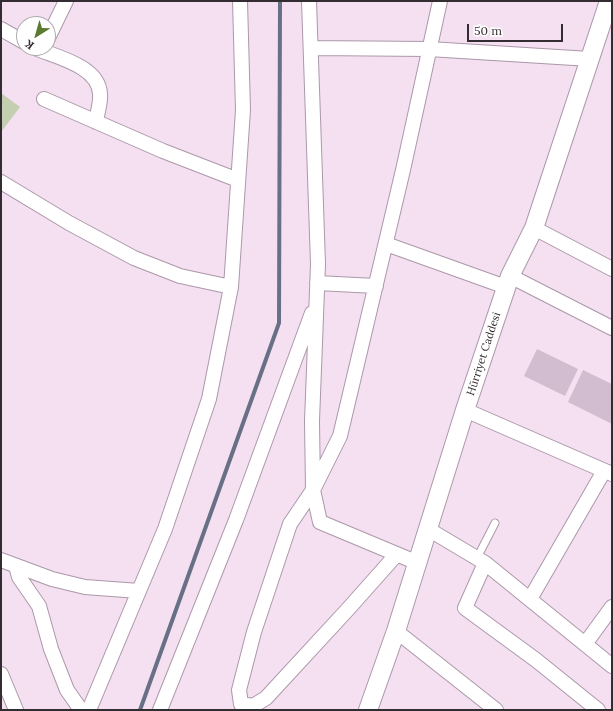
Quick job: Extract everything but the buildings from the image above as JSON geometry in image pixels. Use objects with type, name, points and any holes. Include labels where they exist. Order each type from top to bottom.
[{"type":"street","points":[[56,22],[66,1]]},
{"type":"street","points":[[89,710],[165,529],[209,399],[231,287],[243,110],[240,1]]},
{"type":"street","points":[[309,1],[318,264],[312,421],[313,490],[320,522],[418,563]]},
{"type":"street","points":[[397,554],[266,698],[253,706],[241,704],[239,690],[254,632],[290,524],[313,490],[340,436],[386,244],[440,1]]},
{"type":"street","name":"Hürriyet Caddesi","points":[[368,710],[396,631],[465,410],[508,282],[534,228],[609,1]]},
{"type":"street","points":[[1,29],[16,37]]},
{"type":"street","points":[[311,48],[429,49],[590,60]]},
{"type":"street","points":[[56,56],[80,66],[93,76],[97,82],[100,95],[96,122]]},
{"type":"street","points":[[44,99],[163,151],[238,180]]},
{"type":"street","points":[[1,182],[69,223],[134,258],[180,276],[231,287]]},
{"type":"street","points":[[534,228],[612,270]]},
{"type":"street","points":[[386,244],[508,282],[612,328]]},
{"type":"street","points":[[317,283],[376,286]]},
{"type":"street","points":[[160,710],[236,520],[317,300]]},
{"type":"street","points":[[465,410],[608,472],[530,599]]},
{"type":"street","points":[[428,529],[481,560],[612,666]]},
{"type":"street","points":[[1,560],[52,579],[86,587],[139,591]]},
{"type":"street","points":[[481,560],[465,608],[536,660],[598,710]]},
{"type":"street","points":[[16,566],[19,577],[39,606],[51,649],[67,690],[81,710]]},
{"type":"street","points":[[585,644],[612,607]]},
{"type":"street","points":[[396,631],[496,710]]},
{"type":"street","points":[[1,674],[16,710]]},
{"type":"lane","points":[[481,560],[495,523]]},
{"type":"green space","points":[[1,93],[20,107],[1,132]]},
{"type":"waterway","points":[[140,710],[279,323],[280,1]]}]
